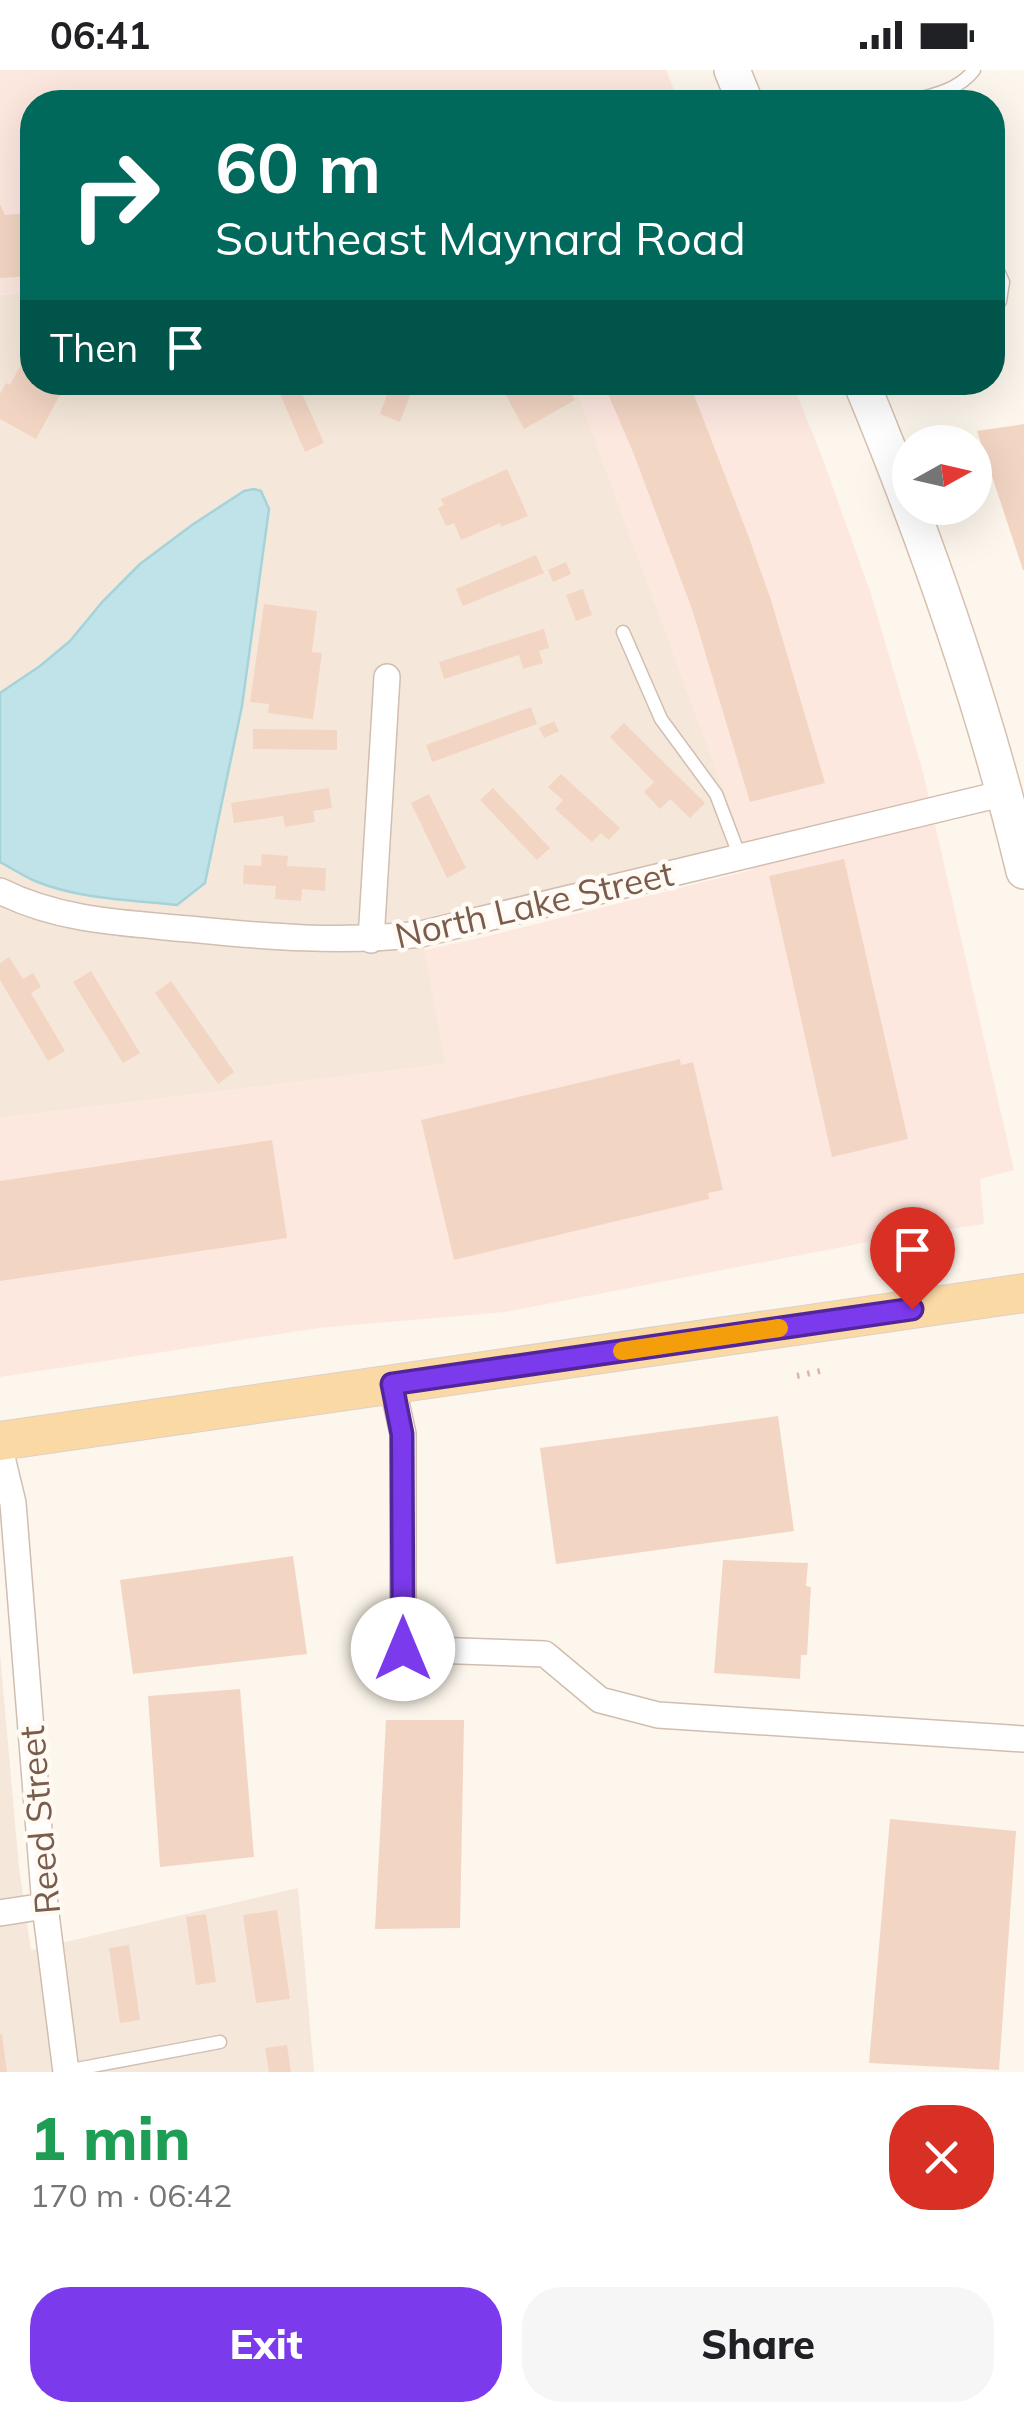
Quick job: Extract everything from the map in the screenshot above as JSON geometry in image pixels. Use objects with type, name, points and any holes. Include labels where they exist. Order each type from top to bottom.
[{"type":"main road","points":[[866,395],[937,577],[1006,793],[1024,871]]},
{"type":"main road","points":[[0,1445],[1024,1293]]},
{"type":"street","points":[[371,940],[386,677]]},
{"type":"street","name":"North Lake Street","points":[[0,891],[47,911],[112,922],[371,940],[421,934],[1006,793]]},
{"type":"street","points":[[392,1384],[402,1434],[403,1649],[545,1654],[600,1700],[658,1715],[1024,1738]]},
{"type":"street","name":"Reed Street","points":[[0,1445],[13,1502],[12,1645],[66,2072]]},
{"type":"street","points":[[0,1913],[45,1906]]},
{"type":"lane","points":[[947,90],[974,70]]},
{"type":"lane","points":[[624,632],[661,720],[716,794],[740,857]]},
{"type":"lane","points":[[66,2072],[220,2042]]},
{"type":"path","points":[[797,1376],[826,1370]]},
{"type":"shaded area","points":[[0,70],[666,70],[674,90],[20,90],[20,294],[0,295]]},
{"type":"shaded area","points":[[20,294],[20,395],[578,395],[748,855],[422,934],[446,1064],[0,1118],[0,295]]},
{"type":"shaded area","points":[[578,395],[797,395],[871,594],[923,772],[1014,1170],[980,1179],[984,1224],[899,1236],[505,1312],[319,1328],[0,1377],[0,1118],[446,1064],[424,950],[751,870]]},
{"type":"shaded area","points":[[0,1654],[19,1867],[31,1950],[298,1888],[314,2072],[0,2072]]},
{"type":"water","points":[[244,491],[261,491],[269,509],[242,706],[205,883],[177,905],[123,900],[52,887],[0,862],[0,693],[70,641],[140,564],[192,525]]},
{"type":"building","points":[[0,204],[5,215],[20,214],[20,277],[0,278]]},
{"type":"building","points":[[20,366],[20,395],[60,395],[36,439],[0,419],[0,394],[6,383],[10,385]]},
{"type":"building","points":[[281,395],[303,395],[324,443],[305,452]]},
{"type":"building","points":[[387,395],[410,395],[400,422],[380,414]]},
{"type":"building","points":[[506,395],[572,395],[575,400],[524,429]]},
{"type":"building","points":[[609,395],[694,395],[771,600],[825,783],[750,802],[692,609]]},
{"type":"building","points":[[1024,424],[1024,570],[992,476],[992,429]]},
{"type":"building","points":[[507,469],[528,516],[461,540],[454,523],[446,526],[438,508],[444,505],[441,499]]},
{"type":"building","points":[[536,555],[544,573],[463,606],[456,589]]},
{"type":"building","points":[[566,562],[571,574],[553,582],[548,570]]},
{"type":"building","points":[[583,589],[592,615],[576,621],[566,595]]},
{"type":"building","points":[[264,604],[317,611],[312,652],[322,653],[313,719],[268,713],[269,704],[250,702]]},
{"type":"building","points":[[544,629],[549,648],[539,651],[543,663],[523,669],[519,655],[444,679],[439,662]]},
{"type":"building","points":[[531,707],[537,724],[432,762],[426,745]]},
{"type":"building","points":[[554,721],[559,731],[544,738],[539,728]]},
{"type":"building","points":[[624,723],[705,803],[690,818],[670,799],[660,809],[644,792],[654,782],[610,737]]},
{"type":"building","points":[[253,729],[337,730],[337,750],[253,749]]},
{"type":"building","points":[[561,774],[620,828],[609,840],[601,833],[592,842],[555,809],[563,800],[548,787]]},
{"type":"building","points":[[329,788],[332,808],[313,811],[315,822],[285,827],[283,816],[234,823],[231,803]]},
{"type":"building","points":[[493,788],[550,848],[537,860],[480,800]]},
{"type":"building","points":[[429,794],[466,868],[447,878],[411,803]]},
{"type":"building","points":[[262,854],[288,856],[287,866],[326,868],[325,891],[302,889],[301,901],[275,899],[276,886],[243,884],[244,865],[261,866]]},
{"type":"building","points":[[844,859],[908,1139],[832,1157],[769,876]]},
{"type":"building","points":[[9,957],[23,979],[33,973],[41,987],[31,993],[65,1051],[48,1061],[0,980],[0,963]]},
{"type":"building","points":[[91,971],[140,1053],[123,1063],[73,982]]},
{"type":"building","points":[[171,981],[234,1072],[218,1084],[155,993]]},
{"type":"building","points":[[680,1059],[681,1065],[693,1062],[723,1190],[708,1193],[709,1199],[454,1260],[421,1120]]},
{"type":"building","points":[[272,1140],[287,1238],[0,1281],[0,1181]]},
{"type":"building","points":[[778,1416],[794,1531],[556,1564],[540,1448]]},
{"type":"building","points":[[293,1556],[307,1654],[133,1674],[120,1580]]},
{"type":"building","points":[[723,1560],[808,1563],[806,1586],[811,1587],[807,1655],[801,1655],[800,1679],[714,1673]]},
{"type":"building","points":[[240,1689],[254,1857],[160,1867],[148,1696]]},
{"type":"building","points":[[386,1720],[464,1720],[460,1928],[375,1929]]},
{"type":"building","points":[[890,1819],[1016,1831],[999,2070],[869,2063]]},
{"type":"building","points":[[277,1910],[290,1999],[256,2003],[243,1915]]},
{"type":"building","points":[[206,1914],[216,1982],[196,1985],[186,1917]]},
{"type":"building","points":[[129,1945],[140,2020],[120,2023],[109,1948]]},
{"type":"building","points":[[2,2034],[7,2072],[0,2072]]},
{"type":"building","points":[[287,2045],[291,2072],[269,2072],[265,2048]]},
{"type":"slow traffic","points":[[622,1351],[779,1328]]},
{"type":"route","points":[[403,1649],[402,1434],[392,1384],[912,1309]]}]
